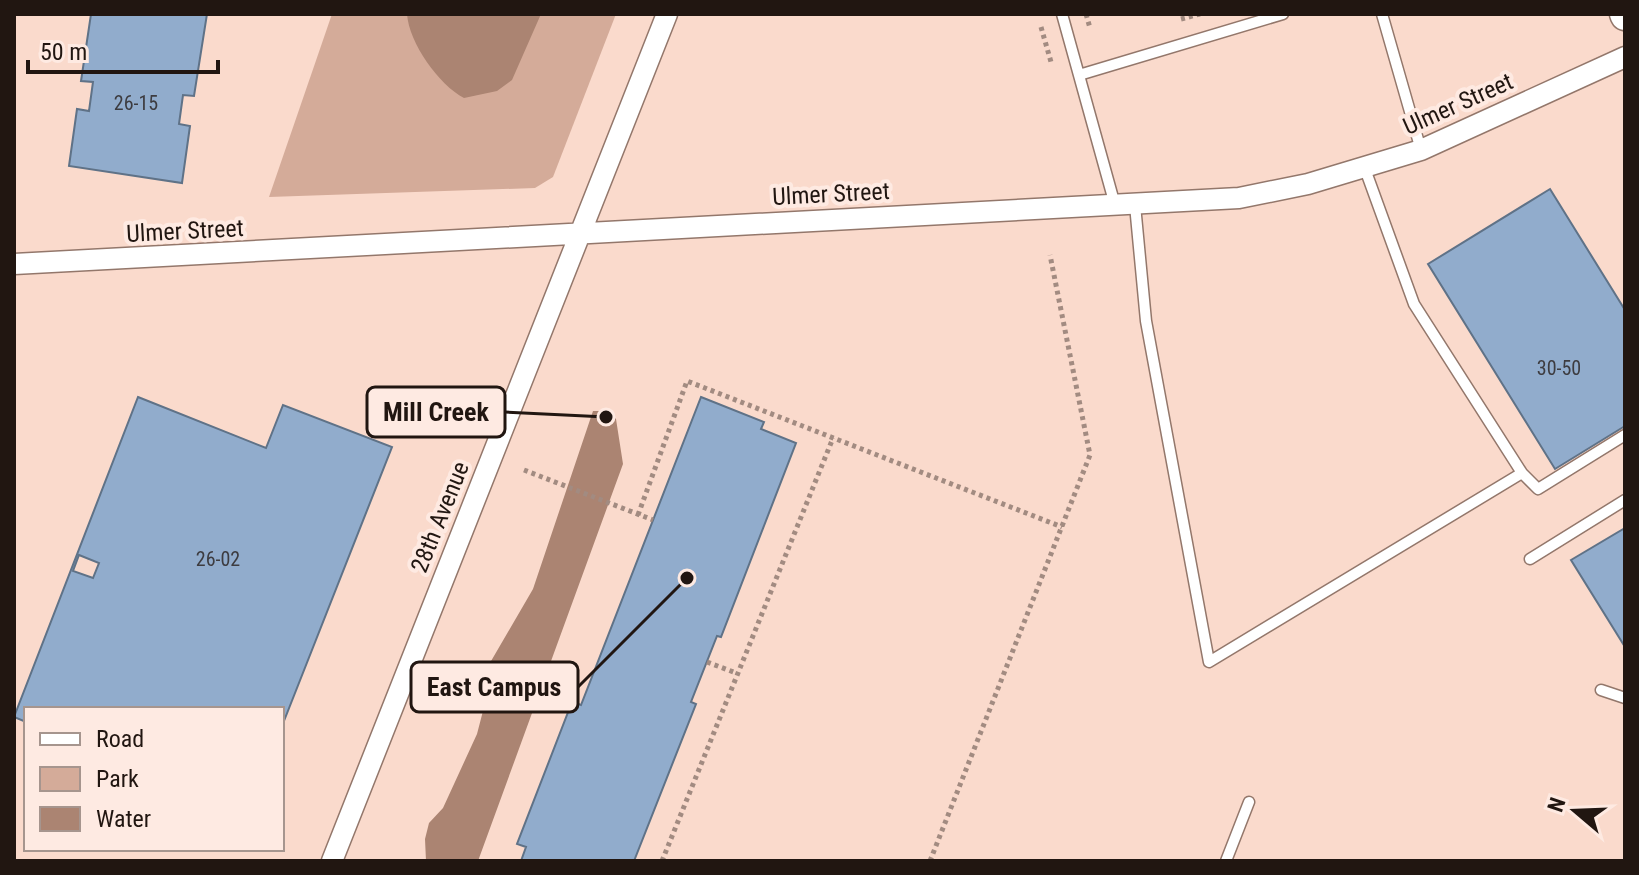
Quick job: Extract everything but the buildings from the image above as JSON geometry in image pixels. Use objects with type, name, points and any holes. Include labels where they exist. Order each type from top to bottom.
[{"type":"street","name":"28th Avenue","points":[[332,861],[667,14]]},
{"type":"street","name":"Ulmer Street","points":[[14,264],[231,255],[1239,198],[1365,169],[1421,150],[1625,57]]},
{"type":"lane","points":[[1062,14],[1079,75],[1125,206],[1209,662],[1522,473]]},
{"type":"lane","points":[[1079,75],[1283,14]]},
{"type":"lane","points":[[1382,14],[1421,150]]},
{"type":"lane","points":[[1365,169],[1414,304],[1522,473],[1538,489],[1625,435]]},
{"type":"lane","points":[[1530,559],[1625,500]]},
{"type":"lane","points":[[1601,690],[1625,698]]},
{"type":"lane","points":[[1226,861],[1249,802]]},
{"type":"path","points":[[1086,14],[1090,28]]},
{"type":"path","points":[[1181,19],[1200,14]]},
{"type":"path","points":[[1041,27],[1051,62]]},
{"type":"path","points":[[930,861],[1090,455],[1050,255]]},
{"type":"path","points":[[638,515],[687,381],[1062,527]]},
{"type":"path","points":[[662,861],[833,438]]},
{"type":"path","points":[[524,470],[653,520]]},
{"type":"path","points":[[707,662],[736,673]]},
{"type":"green space","points":[[332,14],[616,14],[553,177],[535,188],[269,197]]},
{"type":"water","points":[[407,14],[541,14],[512,80],[497,91],[464,98],[454,92],[427,62],[413,38]]},
{"type":"water","points":[[593,411],[608,411],[616,419],[623,464],[478,861],[426,861],[425,839],[429,823],[443,808],[477,734],[490,684],[487,668],[533,589]]},
{"type":"place","name":"Mill Creek","points":[[606,417]]},
{"type":"place","name":"East Campus","points":[[687,578]]}]
